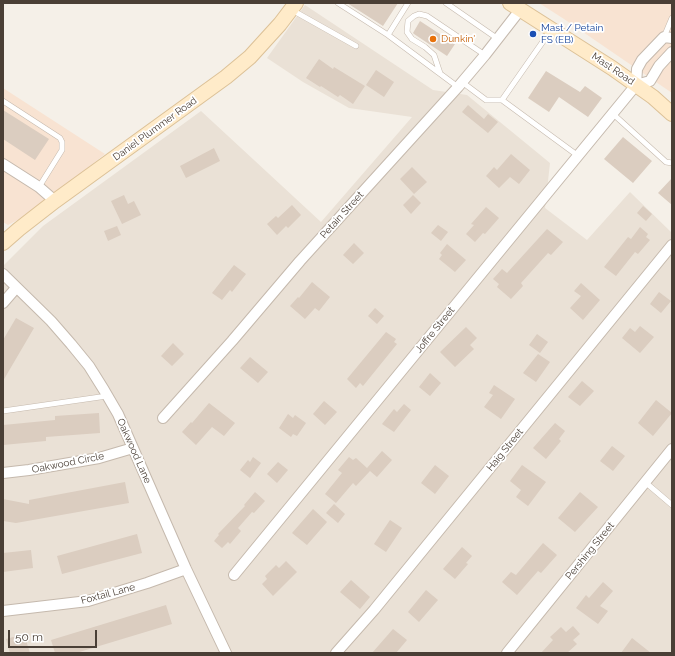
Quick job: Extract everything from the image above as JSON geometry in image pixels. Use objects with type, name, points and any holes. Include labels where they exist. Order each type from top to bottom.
[{"type":"street","name":"Daniel Plummer Road","points":[[3,244],[19,229],[55,201],[226,77],[250,57],[270,37],[293,6]]},
{"type":"street","name":"Petain Street","points":[[162,418],[232,341],[300,261],[486,55],[498,39],[515,6]]},
{"type":"street","name":"Mast Road","points":[[515,6],[636,84],[672,114]]},
{"type":"street","points":[[668,38],[642,60],[637,69],[636,84],[650,81],[672,52]]},
{"type":"street","name":"Joffre Street","points":[[234,575],[636,84]]},
{"type":"street","points":[[3,164],[40,187],[55,201]]},
{"type":"street","name":"Haig Street","points":[[336,653],[374,610],[672,245]]},
{"type":"street","name":"Oakwood Lane","points":[[3,274],[51,321],[71,344],[89,366],[118,414],[186,568],[226,653]]},
{"type":"street","points":[[3,303],[16,288]]},
{"type":"street","name":"Oakwood Circle","points":[[3,473],[99,458],[133,448]]},
{"type":"street","name":"Pershing Street","points":[[508,653],[672,449]]},
{"type":"street","name":"Foxtail Lane","points":[[3,611],[88,601],[147,583],[186,568]]},
{"type":"lane","points":[[338,3],[388,35],[440,73],[486,100],[502,100],[577,155]]},
{"type":"lane","points":[[388,35],[408,3]]},
{"type":"lane","points":[[446,3],[498,39]]},
{"type":"lane","points":[[293,6],[356,46]]},
{"type":"lane","points":[[440,73],[434,55],[412,39],[406,32],[408,21],[414,16],[419,14],[427,16],[486,55]]},
{"type":"lane","points":[[668,38],[672,18]]},
{"type":"lane","points":[[502,100],[552,30]]},
{"type":"lane","points":[[3,101],[60,138],[62,142],[62,150],[40,187]]},
{"type":"lane","points":[[612,113],[666,162],[672,163]]},
{"type":"lane","points":[[3,411],[107,396]]},
{"type":"lane","points":[[646,482],[672,504]]},
{"type":"shaded area","points":[[539,3],[672,3],[672,93],[564,19]]},
{"type":"shaded area","points":[[305,5],[433,90],[467,95],[550,163],[545,208],[587,240],[630,192],[672,233],[672,653],[3,653],[3,266],[43,226],[201,111],[321,222],[412,117],[349,108],[303,82],[267,58]]},
{"type":"shaded area","points":[[3,88],[105,154],[33,212],[8,225],[3,222]]},
{"type":"building","points":[[347,3],[398,3],[383,26]]},
{"type":"building","name":"Dunkin'","points":[[420,21],[455,44],[447,56],[413,33]]},
{"type":"building","points":[[319,59],[333,69],[334,67],[365,86],[353,104],[340,95],[338,97],[306,78]]},
{"type":"building","points":[[376,70],[394,82],[384,97],[366,85]]},
{"type":"building","points":[[546,71],[580,92],[585,86],[602,98],[588,117],[559,97],[549,112],[528,98]]},
{"type":"building","points":[[468,105],[484,119],[488,114],[498,122],[488,133],[462,112]]},
{"type":"building","points":[[3,110],[49,139],[35,160],[3,139]]},
{"type":"building","points":[[623,137],[652,161],[633,183],[604,159]]},
{"type":"building","points":[[214,148],[220,161],[186,178],[180,166]]},
{"type":"building","points":[[511,154],[530,170],[519,184],[510,177],[499,188],[486,176],[494,167],[497,170]]},
{"type":"building","points":[[412,167],[427,182],[414,194],[400,179]]},
{"type":"building","points":[[672,178],[672,205],[658,193]]},
{"type":"building","points":[[124,195],[128,204],[134,201],[141,215],[122,224],[111,201]]},
{"type":"building","points":[[413,195],[421,203],[411,214],[403,205]]},
{"type":"building","points":[[292,205],[301,215],[288,228],[286,226],[277,235],[267,224],[276,216],[278,218]]},
{"type":"building","points":[[643,206],[652,214],[646,221],[637,213]]},
{"type":"building","points":[[486,207],[499,218],[485,234],[483,233],[475,242],[466,234],[474,225],[471,224]]},
{"type":"building","points":[[438,225],[448,232],[441,241],[431,233]]},
{"type":"building","points":[[117,226],[121,235],[108,241],[104,231]]},
{"type":"building","points":[[640,227],[648,234],[646,237],[650,240],[638,254],[635,252],[616,276],[604,267],[628,237],[631,239]]},
{"type":"building","points":[[547,229],[563,242],[551,255],[548,253],[521,283],[523,286],[511,299],[497,287],[499,284],[493,279],[502,269],[507,273]]},
{"type":"building","points":[[354,243],[364,253],[353,264],[343,255]]},
{"type":"building","points":[[447,244],[466,260],[455,272],[439,259],[442,255],[440,253]]},
{"type":"building","points":[[234,265],[246,274],[232,292],[230,290],[222,300],[212,293]]},
{"type":"building","points":[[312,282],[330,297],[319,311],[315,308],[305,319],[290,306],[298,297],[299,298]]},
{"type":"building","points":[[581,283],[600,300],[583,320],[570,308],[581,296],[574,291]]},
{"type":"building","points":[[659,292],[671,301],[661,313],[650,304]]},
{"type":"building","points":[[375,308],[384,316],[377,324],[368,316]]},
{"type":"building","points":[[16,318],[34,328],[3,381],[3,340]]},
{"type":"building","points":[[640,326],[654,337],[640,353],[622,338],[630,328],[635,332]]},
{"type":"building","points":[[466,327],[477,338],[470,345],[474,349],[455,367],[440,352]]},
{"type":"building","points":[[386,332],[396,339],[394,342],[397,344],[363,386],[360,383],[356,388],[347,379]]},
{"type":"building","points":[[537,334],[548,342],[540,353],[529,345]]},
{"type":"building","points":[[173,343],[184,354],[172,366],[161,356]]},
{"type":"building","points":[[538,354],[550,362],[536,382],[523,373]]},
{"type":"building","points":[[250,357],[268,372],[258,383],[240,368]]},
{"type":"building","points":[[430,373],[441,383],[430,396],[419,387]]},
{"type":"building","points":[[582,381],[594,391],[580,406],[568,397]]},
{"type":"building","points":[[494,385],[515,399],[501,419],[484,407],[493,395],[489,393]]},
{"type":"building","points":[[656,400],[672,413],[653,436],[638,423]]},
{"type":"building","points":[[324,401],[337,412],[325,425],[313,414]]},
{"type":"building","points":[[209,403],[235,423],[224,436],[212,427],[196,445],[182,432]]},
{"type":"building","points":[[404,404],[411,410],[394,432],[382,424],[394,409],[397,412]]},
{"type":"building","points":[[99,413],[100,433],[46,437],[46,441],[3,445],[3,425],[55,420],[55,416]]},
{"type":"building","points":[[288,414],[293,418],[295,415],[306,423],[297,436],[293,434],[291,437],[279,428]]},
{"type":"building","points":[[555,423],[565,431],[559,439],[561,441],[546,459],[533,448]]},
{"type":"building","points":[[612,446],[625,456],[613,471],[600,461]]},
{"type":"building","points":[[382,451],[392,460],[377,477],[370,471],[356,486],[353,483],[336,503],[325,494],[342,473],[338,470],[349,457],[353,460],[356,458],[367,468]]},
{"type":"building","points":[[253,457],[261,463],[250,478],[240,470],[248,460],[250,462]]},
{"type":"building","points":[[278,462],[288,470],[277,483],[267,474]]},
{"type":"building","points":[[435,465],[449,476],[435,494],[421,483]]},
{"type":"building","points":[[522,465],[546,482],[528,506],[516,497],[521,490],[510,481]]},
{"type":"building","points":[[125,482],[129,503],[16,523],[3,521],[3,499],[29,504],[29,500]]},
{"type":"building","points":[[255,492],[265,501],[254,513],[252,512],[238,528],[241,531],[230,544],[228,542],[222,548],[214,541],[219,535],[218,534],[245,506],[244,505]]},
{"type":"building","points":[[580,492],[598,507],[575,532],[558,518]]},
{"type":"building","points":[[334,504],[345,514],[338,523],[326,513]]},
{"type":"building","points":[[313,509],[327,522],[307,545],[292,533]]},
{"type":"building","points":[[390,520],[402,528],[386,552],[374,544]]},
{"type":"building","points":[[137,534],[142,553],[62,574],[57,556]]},
{"type":"building","points":[[543,543],[557,555],[541,573],[538,571],[517,595],[502,582],[511,572],[516,575]]},
{"type":"building","points":[[462,547],[472,556],[466,563],[468,564],[455,579],[443,569]]},
{"type":"building","points":[[31,550],[33,568],[3,572],[3,553]]},
{"type":"building","points":[[286,561],[297,572],[273,596],[262,584],[267,579],[265,576],[276,565],[279,568]]},
{"type":"building","points":[[351,580],[370,597],[360,609],[340,592]]},
{"type":"building","points":[[603,582],[613,591],[600,606],[608,611],[598,624],[576,608],[586,595],[589,598]]},
{"type":"building","points":[[426,590],[438,600],[419,622],[408,612]]},
{"type":"building","points":[[166,605],[172,624],[76,653],[55,653],[51,640]]},
{"type":"building","points":[[573,626],[580,634],[573,640],[577,644],[567,653],[541,653],[553,640],[550,637],[561,627],[566,632]]},
{"type":"building","points":[[393,629],[407,640],[396,653],[372,653]]},
{"type":"building","points":[[24,634],[30,653],[10,653],[6,639]]},
{"type":"building","points":[[632,638],[651,653],[621,653]]},
{"type":"place","name":"Mast / Petain FS (EB)","points":[[533,34]]},
{"type":"place","name":"Dunkin'","points":[[433,39]]}]
